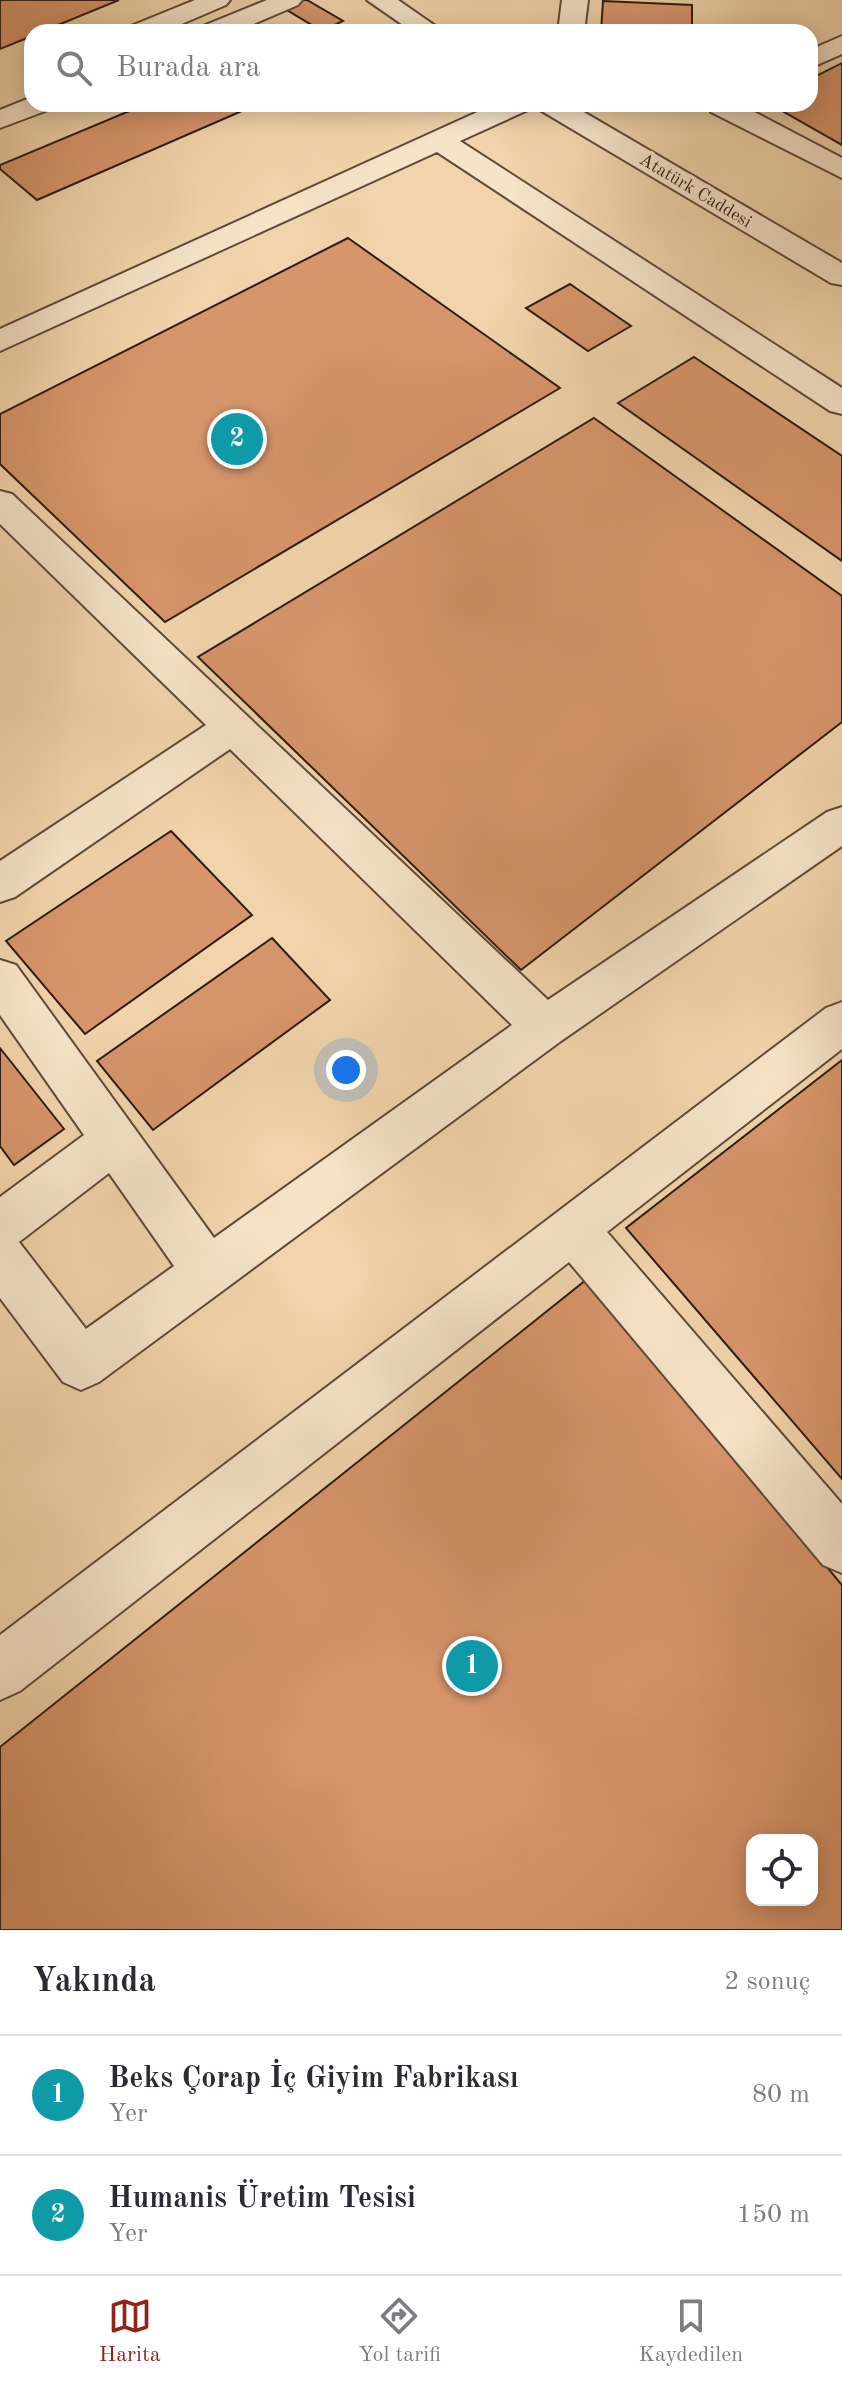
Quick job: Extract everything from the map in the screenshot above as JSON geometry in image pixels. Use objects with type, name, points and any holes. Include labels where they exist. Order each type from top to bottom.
[{"type":"street","points":[[159,24],[217,0]]},
{"type":"street","points":[[239,24],[289,0]]},
{"type":"street","points":[[380,0],[418,24]]},
{"type":"street","points":[[572,24],[575,0]]},
{"type":"street","points":[[818,56],[842,44]]},
{"type":"street","points":[[0,120],[24,110]]},
{"type":"street","points":[[0,341],[500,112]]},
{"type":"street","name":"Atatürk Caddesi","points":[[564,112],[842,276]]},
{"type":"street","points":[[733,112],[842,169]]},
{"type":"street","points":[[438,140],[842,403]]},
{"type":"street","points":[[0,503],[545,1027]]},
{"type":"street","points":[[0,884],[233,727]]},
{"type":"street","points":[[0,1257],[81,1364],[545,1027],[842,824]]},
{"type":"street","points":[[0,979],[208,1272]]},
{"type":"street","points":[[0,1671],[842,1022]]},
{"type":"street","points":[[0,1226],[114,1141]]},
{"type":"street","points":[[574,1230],[842,1546]]},
{"type":"building","points":[[0,0],[119,0],[60,24],[24,24],[24,39],[0,49]]},
{"type":"building","points":[[270,0],[307,0],[343,21],[337,24],[310,24]]},
{"type":"building","points":[[603,1],[692,5],[692,24],[602,24]]},
{"type":"building","points":[[842,63],[842,145],[784,112],[818,112],[818,75]]},
{"type":"building","points":[[127,112],[240,112],[37,200],[0,169],[0,165]]},
{"type":"building","points":[[348,238],[560,388],[165,622],[0,464],[0,414]]},
{"type":"building","points":[[570,284],[631,326],[588,351],[526,308]]},
{"type":"building","points":[[694,357],[842,456],[842,561],[618,403]]},
{"type":"building","points":[[594,418],[842,596],[842,722],[521,970],[198,657]]},
{"type":"building","points":[[171,831],[252,915],[85,1034],[6,941]]},
{"type":"building","points":[[272,938],[330,1000],[153,1130],[97,1061]]},
{"type":"building","points":[[0,1048],[64,1129],[14,1165],[0,1146]]},
{"type":"building","points":[[842,1060],[842,1479],[626,1228]]},
{"type":"building","points":[[586,1280],[842,1585],[842,1930],[0,1930],[0,1747]]},
{"type":"place","name":"Humanis Üretim Tesisi","points":[[237,439]]},
{"type":"place","name":"Beks Çorap İç Giyim Fabrikası","points":[[472,1666]]}]
